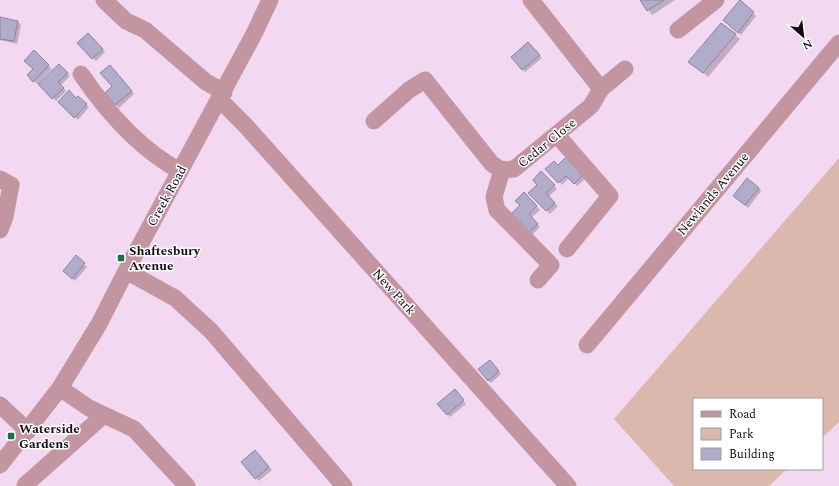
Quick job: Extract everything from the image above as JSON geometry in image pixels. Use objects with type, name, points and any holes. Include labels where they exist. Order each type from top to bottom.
[{"type":"street","name":"New Park","points":[[104,0],[126,21],[145,30],[222,96],[246,126],[568,486]]},
{"type":"street","name":"Creek Road","points":[[0,465],[60,388],[99,324],[126,271],[222,96],[270,0]]},
{"type":"street","points":[[531,0],[602,89]]},
{"type":"street","points":[[678,30],[716,0]]},
{"type":"street","name":"Newlands Avenue","points":[[587,345],[839,43]]},
{"type":"street","name":"Cedar Close","points":[[374,121],[409,90],[425,80],[492,164],[502,170],[514,169],[591,106],[602,89],[625,69]]},
{"type":"street","points":[[80,74],[124,128],[156,158],[180,171]]},
{"type":"street","points":[[556,135],[610,196],[567,249]]},
{"type":"street","points":[[502,170],[494,197],[497,210],[551,265],[538,280]]},
{"type":"street","points":[[0,178],[11,185],[5,217],[0,230]]},
{"type":"street","points":[[126,271],[175,298],[211,331],[344,486]]},
{"type":"street","points":[[60,388],[90,408],[134,429],[183,485]]},
{"type":"street","points":[[0,406],[28,431]]},
{"type":"street","points":[[26,485],[104,415]]},
{"type":"green space","points":[[839,158],[839,422],[823,437],[823,398],[693,398],[693,470],[786,470],[769,486],[674,486],[614,419]]},
{"type":"building","points":[[640,0],[664,0],[647,11]]},
{"type":"building","points":[[740,0],[754,12],[738,33],[723,20]]},
{"type":"building","points":[[0,17],[18,21],[14,41],[0,39]]},
{"type":"building","points":[[721,23],[736,34],[703,73],[688,62]]},
{"type":"building","points":[[88,33],[103,49],[92,59],[77,43]]},
{"type":"building","points":[[528,42],[540,55],[522,70],[511,57]]},
{"type":"building","points":[[34,50],[49,65],[33,82],[27,75],[33,69],[24,61]]},
{"type":"building","points":[[59,64],[68,73],[58,82],[64,88],[52,99],[38,84]]},
{"type":"building","points":[[110,65],[132,91],[115,105],[105,93],[112,86],[100,73]]},
{"type":"building","points":[[69,90],[76,98],[78,96],[87,104],[74,118],[58,102]]},
{"type":"building","points":[[566,157],[583,175],[574,184],[566,176],[558,183],[545,169],[554,161],[558,165]]},
{"type":"building","points":[[541,171],[555,185],[546,193],[555,203],[546,211],[528,193],[537,185],[533,180]]},
{"type":"building","points":[[747,178],[759,188],[745,205],[733,196]]},
{"type":"building","points":[[524,192],[537,206],[529,214],[538,224],[529,232],[511,214],[520,205],[515,201]]},
{"type":"building","points":[[76,255],[85,263],[72,279],[63,271]]},
{"type":"building","points":[[490,360],[499,371],[488,381],[478,369]]},
{"type":"building","points":[[455,389],[464,400],[447,415],[437,404]]},
{"type":"building","points":[[255,450],[269,467],[255,479],[241,462]]},
{"type":"place","name":"Shaftesbury Avenue","points":[[121,258]]},
{"type":"place","name":"Waterside Gardens","points":[[11,436]]}]
